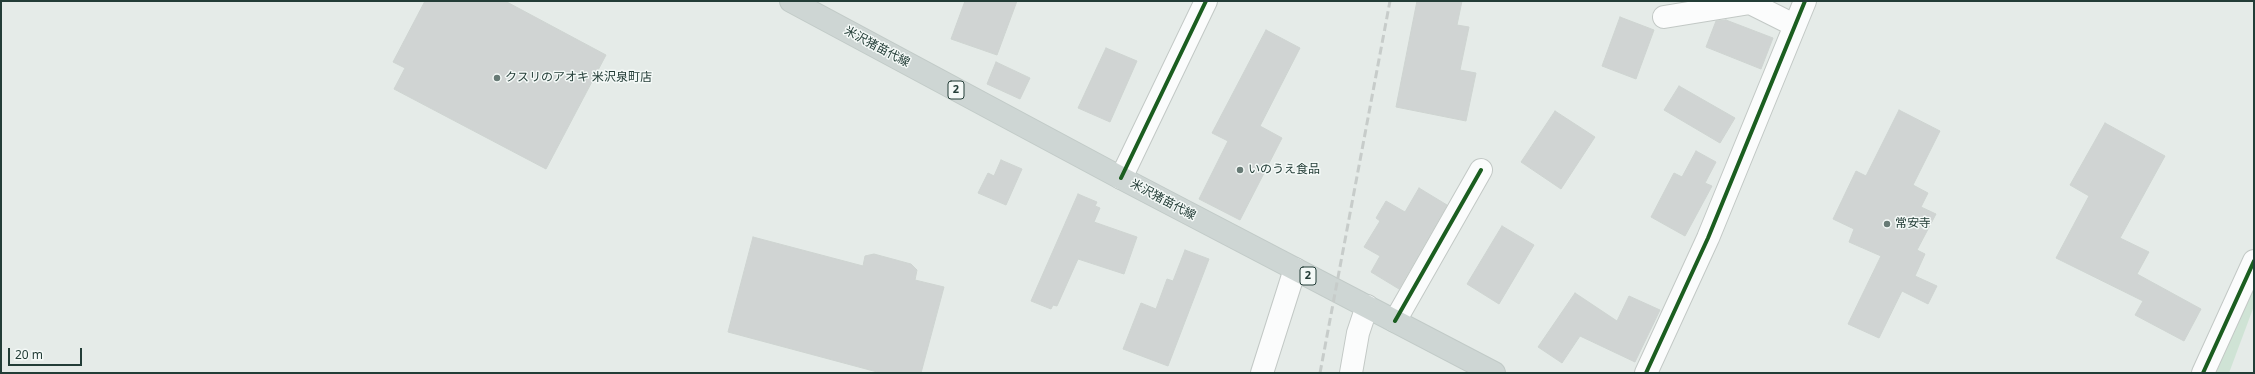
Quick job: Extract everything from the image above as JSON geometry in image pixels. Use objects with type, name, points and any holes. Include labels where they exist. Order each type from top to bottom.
[{"type":"main road","name":"米沢猪苗代線","points":[[792,1],[1121,178],[1494,373]]},
{"type":"street","points":[[1121,178],[1206,1]]},
{"type":"street","points":[[1646,373],[1708,238],[1805,1]]},
{"type":"street","points":[[1664,17],[1750,3],[1794,25]]},
{"type":"street","points":[[1395,321],[1481,170]]},
{"type":"street","points":[[2203,373],[2254,261]]},
{"type":"street","points":[[1262,373],[1295,269]]},
{"type":"street","points":[[1351,373],[1358,333],[1367,306]]},
{"type":"green space","points":[[2254,283],[2254,306],[2229,373],[2216,373]]},
{"type":"building","name":"クスリのアオキ 米沢泉町店","points":[[425,1],[505,1],[606,55],[546,169],[394,89],[405,68],[393,62]]},
{"type":"building","points":[[965,1],[1017,1],[997,55],[951,39]]},
{"type":"building","points":[[1417,1],[1462,1],[1457,25],[1469,27],[1460,70],[1476,73],[1466,121],[1396,107]]},
{"type":"building","points":[[1620,17],[1654,30],[1636,79],[1602,66]]},
{"type":"building","points":[[1726,20],[1773,38],[1761,69],[1706,47],[1716,21]]},
{"type":"building","points":[[1266,30],[1300,48],[1260,126],[1282,138],[1240,220],[1199,199],[1228,141],[1212,133]]},
{"type":"building","points":[[1106,48],[1137,61],[1110,122],[1078,108]]},
{"type":"building","points":[[996,62],[1030,78],[1020,99],[987,84]]},
{"type":"building","points":[[1679,86],[1735,118],[1720,143],[1664,110]]},
{"type":"building","name":"常安寺","points":[[1899,110],[1940,131],[1913,185],[1928,193],[1921,207],[1936,214],[1917,250],[1925,254],[1915,276],[1937,286],[1928,304],[1902,291],[1879,338],[1848,324],[1881,256],[1849,242],[1854,229],[1833,219],[1856,171],[1866,176]]},
{"type":"building","points":[[1555,111],[1595,137],[1561,189],[1521,162]]},
{"type":"building","points":[[2105,123],[2165,156],[2120,238],[2149,252],[2137,274],[2201,309],[2184,341],[2135,315],[2143,301],[2056,258],[2089,196],[2070,185]]},
{"type":"building","points":[[1696,151],[1716,162],[1705,183],[1712,186],[1685,236],[1651,217],[1674,173],[1682,177]]},
{"type":"building","points":[[1001,160],[1022,169],[1006,205],[978,193],[988,173],[994,176]]},
{"type":"building","points":[[1419,188],[1447,205],[1399,289],[1371,272],[1380,256],[1364,247],[1380,221],[1376,218],[1386,201],[1405,212]]},
{"type":"building","points":[[1078,194],[1097,202],[1095,206],[1100,208],[1094,222],[1137,237],[1124,274],[1078,259],[1057,306],[1053,305],[1051,309],[1031,301]]},
{"type":"building","points":[[1502,226],[1534,245],[1499,304],[1467,284]]},
{"type":"building","points":[[753,237],[863,266],[865,256],[874,254],[911,264],[917,270],[915,280],[944,287],[921,373],[881,373],[728,332]]},
{"type":"building","points":[[1185,250],[1209,259],[1168,366],[1123,349],[1141,303],[1156,309],[1167,279],[1173,281]]},
{"type":"building","points":[[1575,293],[1617,321],[1629,296],[1660,310],[1635,362],[1580,336],[1562,363],[1538,347]]},
{"type":"railway","points":[[1320,373],[1390,1]]},
{"type":"cycle path","points":[[1121,178],[1206,1]]},
{"type":"cycle path","points":[[1646,373],[1708,238],[1805,1]]},
{"type":"cycle path","points":[[1395,321],[1481,170]]},
{"type":"cycle path","points":[[2203,373],[2254,261]]},
{"type":"place","name":"クスリのアオキ 米沢泉町店","points":[[497,78]]},
{"type":"place","name":"いのうえ食品","points":[[1240,170]]},
{"type":"place","name":"常安寺","points":[[1887,224]]}]
